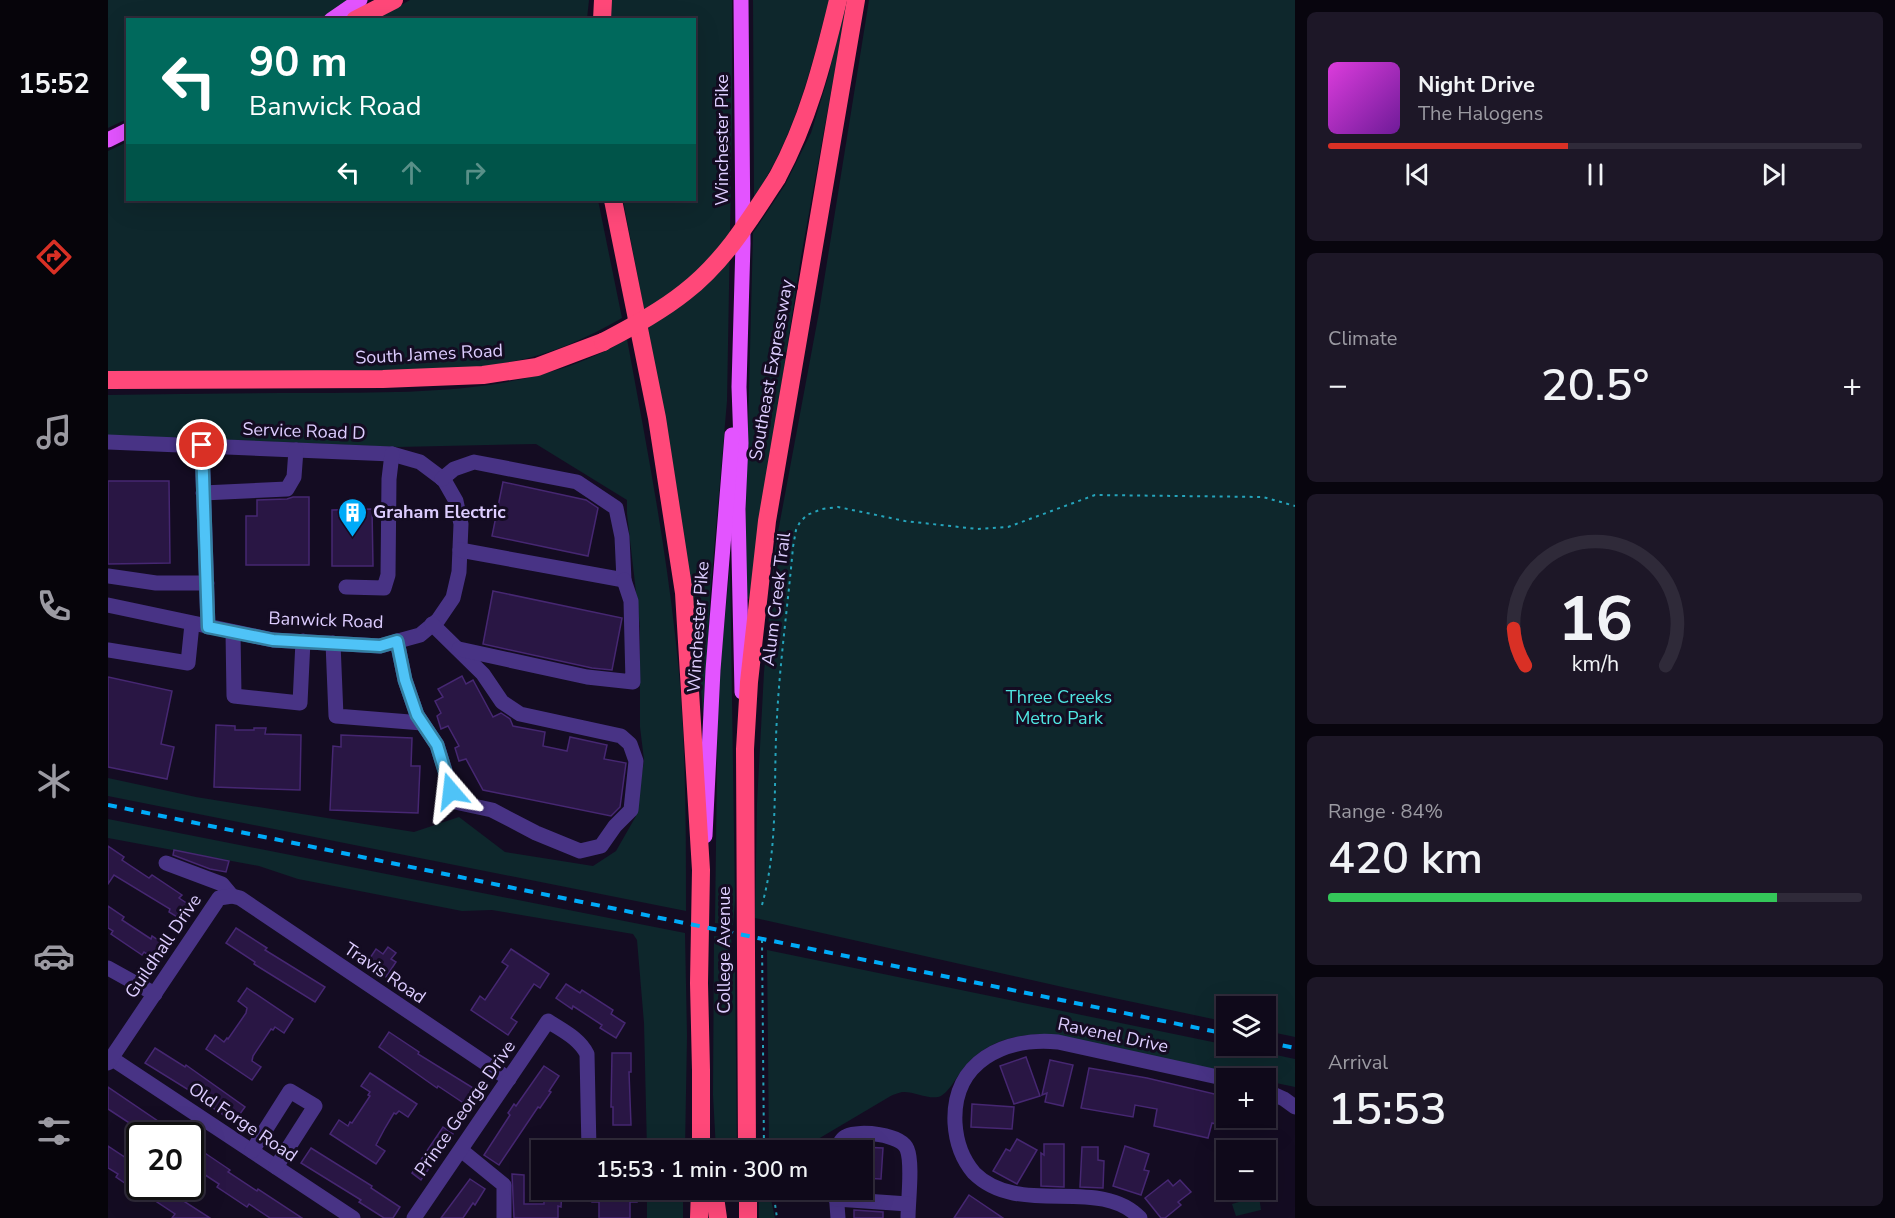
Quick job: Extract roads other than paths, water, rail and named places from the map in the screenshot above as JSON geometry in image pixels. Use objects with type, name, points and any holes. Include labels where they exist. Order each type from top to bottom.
[{"type":"highway","points":[[359,18],[394,0]]},
{"type":"highway","points":[[602,18],[603,0]]},
{"type":"highway","name":"South James Road","points":[[108,380],[383,379],[483,375],[537,367],[603,342],[650,317],[687,291],[719,259],[748,223],[791,152],[812,101],[838,0]]},
{"type":"highway","name":"Southeast Expressway","points":[[745,749],[750,671],[767,521],[856,0]]},
{"type":"highway","points":[[614,201],[657,418],[684,593],[701,870]]},
{"type":"highway","name":"College Avenue","points":[[745,749],[747,1140]]},
{"type":"highway","name":"College Avenue","points":[[701,870],[699,983],[701,1140]]},
{"type":"highway","points":[[701,1070],[709,1140]]},
{"type":"highway","points":[[690,1200],[690,1218]]},
{"type":"highway","points":[[699,1218],[700,1200]]},
{"type":"highway","points":[[715,1200],[718,1218]]},
{"type":"highway","points":[[748,1200],[748,1218]]},
{"type":"main road","points":[[334,18],[360,0]]},
{"type":"main road","name":"Winchester Pike","points":[[741,0],[743,243],[738,509],[740,647],[745,749]]},
{"type":"main road","points":[[108,140],[126,131]]},
{"type":"main road","name":"Winchester Pike","points":[[701,870],[708,807],[713,670],[731,442],[740,387]]},
{"type":"street","name":"Service Road D","points":[[108,442],[392,454]]},
{"type":"street","points":[[202,445],[208,627]]},
{"type":"street","points":[[204,493],[287,489],[294,477],[296,450]]},
{"type":"street","points":[[346,587],[384,588],[388,575],[389,479],[392,454]]},
{"type":"street","name":"Banwick Road","points":[[108,605],[273,640],[380,646],[420,635],[438,620],[453,598],[459,572],[461,524],[456,501],[442,479],[420,462],[392,454]]},
{"type":"street","points":[[442,479],[454,469],[474,462],[577,482],[616,508],[622,537],[624,580],[631,601],[633,682],[587,677],[459,649]]},
{"type":"street","points":[[460,550],[624,580]]},
{"type":"street","points":[[108,576],[156,583],[207,583]]},
{"type":"street","points":[[108,650],[188,663],[192,624]]},
{"type":"street","points":[[397,641],[405,680],[417,715],[437,745],[454,802],[492,810],[536,833],[580,851],[601,846],[615,826],[631,810],[636,760],[630,744],[621,736],[520,714],[502,702],[483,674],[432,624]]},
{"type":"street","points":[[233,632],[234,696],[300,703],[303,642]]},
{"type":"street","points":[[333,643],[336,716],[422,723]]},
{"type":"street","name":"Travis Road","points":[[166,863],[222,884],[236,897],[509,1079]]},
{"type":"street","name":"Guildhall Drive","points":[[110,1060],[219,898],[236,897]]},
{"type":"street","points":[[108,968],[154,994]]},
{"type":"street","name":"Prince George Drive","points":[[414,1218],[548,1021],[575,1038],[587,1054],[589,1140]]},
{"type":"street","name":"Ravenel Drive","points":[[1140,1218],[1131,1210],[1113,1202],[1016,1199],[984,1184],[967,1164],[956,1134],[955,1112],[962,1087],[976,1065],[998,1050],[1027,1041],[1058,1042],[1216,1077]]},
{"type":"street","name":"Old Forge Road","points":[[110,1060],[353,1218]]},
{"type":"street","points":[[252,1151],[290,1090],[315,1106],[276,1167]]},
{"type":"street","points":[[1276,1095],[1295,1107]]},
{"type":"street","points":[[842,1140],[845,1136],[854,1134],[885,1135],[903,1143],[907,1148],[909,1160],[908,1211],[861,1200]]},
{"type":"street","points":[[461,1150],[504,1185],[504,1218]]},
{"type":"street","points":[[836,1200],[838,1218]]},
{"type":"railway","points":[[108,805],[1216,1032]]},
{"type":"railway","points":[[1276,1044],[1295,1048]]},
{"type":"place","name":"Graham Electric","points":[[352,538]]},
{"type":"park label","name":"Three Creeks Metro Park","points":[[1059,707]]}]
